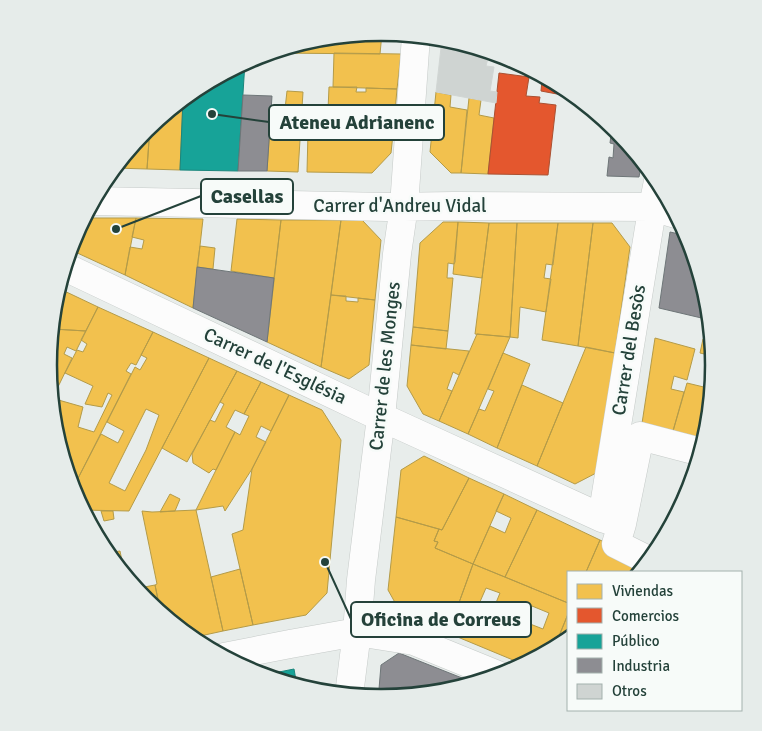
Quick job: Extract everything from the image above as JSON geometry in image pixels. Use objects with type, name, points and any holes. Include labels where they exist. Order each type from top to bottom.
[{"type":"street","name":"Carrer de les Monges","points":[[350,688],[357,632],[360,580],[381,417],[397,254],[404,206],[415,43]]},
{"type":"street","name":"Carrer d'Andreu Vidal","points":[[101,201],[664,211]]},
{"type":"street","name":"Carrer del Besòs","points":[[612,521],[664,211]]},
{"type":"street","name":"Carrer de l'Església","points":[[71,270],[381,417],[612,521]]},
{"type":"street","points":[[642,557],[616,544],[612,521],[640,436],[694,450]]},
{"type":"street","points":[[236,655],[357,632],[414,642],[489,672]]},
{"type":"building: Viviendas","points":[[381,41],[380,54],[293,53],[339,44]]},
{"type":"building: Viviendas","points":[[334,53],[401,54],[397,89],[333,87]]},
{"type":"building: Viviendas","points":[[329,87],[357,87],[356,92],[366,92],[366,88],[397,89],[393,134],[365,134],[365,126],[356,126],[356,134],[327,133]]},
{"type":"building: Viviendas","points":[[287,91],[303,92],[298,172],[267,171],[271,109],[285,109]]},
{"type":"building: Viviendas","points":[[436,92],[451,95],[450,107],[467,110],[461,173],[451,173],[430,152]]},
{"type":"building: Viviendas","points":[[469,98],[481,100],[479,115],[494,118],[488,174],[461,173]]},
{"type":"building: Viviendas","points":[[183,109],[180,170],[147,169],[149,139]]},
{"type":"building: Viviendas","points":[[308,132],[393,134],[391,153],[372,173],[307,172]]},
{"type":"building: Viviendas","points":[[149,139],[147,169],[124,168]]},
{"type":"building: Viviendas","points":[[92,218],[136,218],[125,275],[77,253]]},
{"type":"building: Viviendas","points":[[136,218],[203,219],[193,308],[125,275],[130,247],[142,249],[144,240],[132,237]]},
{"type":"building: Viviendas","points":[[237,219],[281,220],[274,278],[231,271]]},
{"type":"building: Viviendas","points":[[281,220],[341,220],[321,367],[267,342]]},
{"type":"building: Viviendas","points":[[341,220],[362,220],[381,240],[375,300],[331,295]]},
{"type":"building: Viviendas","points":[[443,222],[458,222],[455,262],[454,264],[448,263],[447,278],[453,278],[448,331],[413,327],[420,243]]},
{"type":"building: Viviendas","points":[[458,222],[489,223],[482,278],[453,274]]},
{"type":"building: Viviendas","points":[[489,223],[517,223],[510,337],[475,334]]},
{"type":"building: Viviendas","points":[[517,223],[558,223],[553,265],[546,264],[544,278],[551,279],[546,312],[520,307],[518,338],[510,337]]},
{"type":"building: Viviendas","points":[[558,223],[593,223],[578,346],[542,340]]},
{"type":"building: Viviendas","points":[[593,223],[612,223],[630,247],[615,353],[578,346]]},
{"type":"building: Viviendas","points":[[200,246],[215,248],[213,269],[197,267]]},
{"type":"building: Viviendas","points":[[66,292],[98,307],[86,331],[59,329]]},
{"type":"building: Viviendas","points":[[331,295],[346,296],[346,301],[358,302],[358,298],[375,300],[369,365],[349,379],[321,367]]},
{"type":"building: Viviendas","points":[[98,307],[153,332],[136,365],[131,363],[126,371],[131,374],[77,480],[63,429],[59,400],[83,407],[78,427],[94,432],[112,395],[108,393],[102,407],[85,404],[93,386],[65,373],[77,350],[83,352],[87,344],[81,340]]},
{"type":"building: Viviendas","points":[[413,327],[448,331],[446,349],[411,345]]},
{"type":"building: Viviendas","points":[[59,329],[86,331],[76,351],[67,347],[64,354],[72,358],[57,389],[57,344]]},
{"type":"building: Viviendas","points":[[153,332],[209,358],[129,511],[91,510],[77,480],[101,434],[118,443],[124,431],[107,422],[135,367],[140,370],[147,358],[141,355]],"holes":[[[146,409],[159,415],[146,450],[125,491],[109,483]]]},
{"type":"building: Viviendas","points":[[477,334],[510,337],[468,434],[439,421]]},
{"type":"building: Viviendas","points":[[655,338],[695,349],[687,380],[674,376],[671,389],[684,392],[671,438],[641,430]]},
{"type":"building: Viviendas","points":[[703,339],[704,339],[705,354],[700,353]]},
{"type":"building: Viviendas","points":[[411,345],[469,351],[459,375],[453,372],[447,389],[452,391],[439,421],[423,414],[407,386]]},
{"type":"building: Viviendas","points":[[586,347],[615,353],[600,471],[575,484],[537,466]]},
{"type":"building: Viviendas","points":[[503,353],[530,364],[497,448],[468,434],[479,409],[485,411],[494,391],[488,389]]},
{"type":"building: Viviendas","points":[[209,358],[237,371],[187,462],[162,448]]},
{"type":"building: Viviendas","points":[[237,371],[261,382],[244,414],[235,410],[226,427],[235,432],[216,470],[213,469],[209,473],[193,463],[192,454],[210,420],[215,422],[224,404],[220,402]]},
{"type":"building: Viviendas","points":[[261,382],[289,395],[271,431],[261,426],[256,437],[266,442],[252,469],[225,511],[223,506],[196,510],[235,432],[240,435],[249,416],[244,414]]},
{"type":"building: Viviendas","points":[[687,383],[705,387],[695,444],[671,438]]},
{"type":"building: Viviendas","points":[[522,385],[563,403],[537,466],[497,448]]},
{"type":"building: Viviendas","points":[[289,395],[322,410],[341,440],[327,593],[306,615],[253,625],[232,534],[243,530],[252,469]]},
{"type":"building: Viviendas","points":[[424,456],[469,478],[442,530],[396,517],[401,470]]},
{"type":"building: Viviendas","points":[[469,478],[504,494],[473,564],[435,548],[438,542],[434,541],[439,529],[442,530]]},
{"type":"building: Viviendas","points":[[170,494],[180,499],[175,511],[160,512]]},
{"type":"building: Viviendas","points":[[504,494],[537,510],[505,577],[473,564],[490,526],[505,533],[511,518],[496,511]]},
{"type":"building: Viviendas","points":[[196,510],[223,631],[202,636],[158,601],[155,585],[157,584],[142,511]]},
{"type":"building: Viviendas","points":[[537,510],[600,540],[586,571],[567,571],[567,603],[505,577]]},
{"type":"building: Viviendas","points":[[101,511],[113,511],[114,519],[104,521]]},
{"type":"building: Viviendas","points":[[396,517],[439,529],[434,541],[438,542],[435,548],[473,564],[448,633],[402,615],[388,590]]},
{"type":"building: Viviendas","points":[[600,540],[641,559],[632,571],[586,571]]},
{"type":"building: Viviendas","points":[[120,551],[122,560],[115,552]]},
{"type":"building: Viviendas","points":[[473,564],[567,603],[567,616],[559,636],[514,661],[448,633]],"holes":[[[486,588],[500,593],[493,610],[479,604]],[[532,606],[549,613],[543,629],[525,622]]]},
{"type":"building: Viviendas","points":[[240,569],[253,625],[223,631],[211,577]]},
{"type":"building: Viviendas","points":[[155,585],[158,601],[144,587]]},
{"type":"building: Viviendas","points":[[567,616],[567,631],[559,636]]},
{"type":"building: Comercios","points":[[499,73],[527,77],[529,78],[526,96],[540,97],[539,103],[556,105],[548,175],[488,174]]},
{"type":"building: Comercios","points":[[542,84],[557,94],[541,91]]},
{"type":"building: Público","points":[[244,72],[238,171],[180,170],[183,109],[219,85]]},
{"type":"building: Público","points":[[294,669],[296,679],[277,673]]},
{"type":"building: Industria","points":[[243,95],[272,96],[267,171],[238,171]]},
{"type":"building: Industria","points":[[611,137],[640,171],[639,177],[607,176],[609,157],[613,158],[614,144],[610,143]]},
{"type":"building: Industria","points":[[670,232],[678,234],[681,241],[694,282],[701,318],[659,308]]},
{"type":"building: Industria","points":[[197,267],[274,278],[267,342],[193,308]]},
{"type":"building: Industria","points":[[399,653],[465,679],[423,687],[382,690],[379,689],[381,665]]},
{"type":"building: Otros","points":[[441,47],[485,58],[488,59],[486,66],[494,67],[490,91],[497,92],[496,103],[436,92]]},
{"type":"place","name":"Ateneu Adrianenc","points":[[212,114]]},
{"type":"place","name":"Casellas","points":[[116,229]]},
{"type":"place","name":"Oficina de Correus","points":[[325,562]]}]
